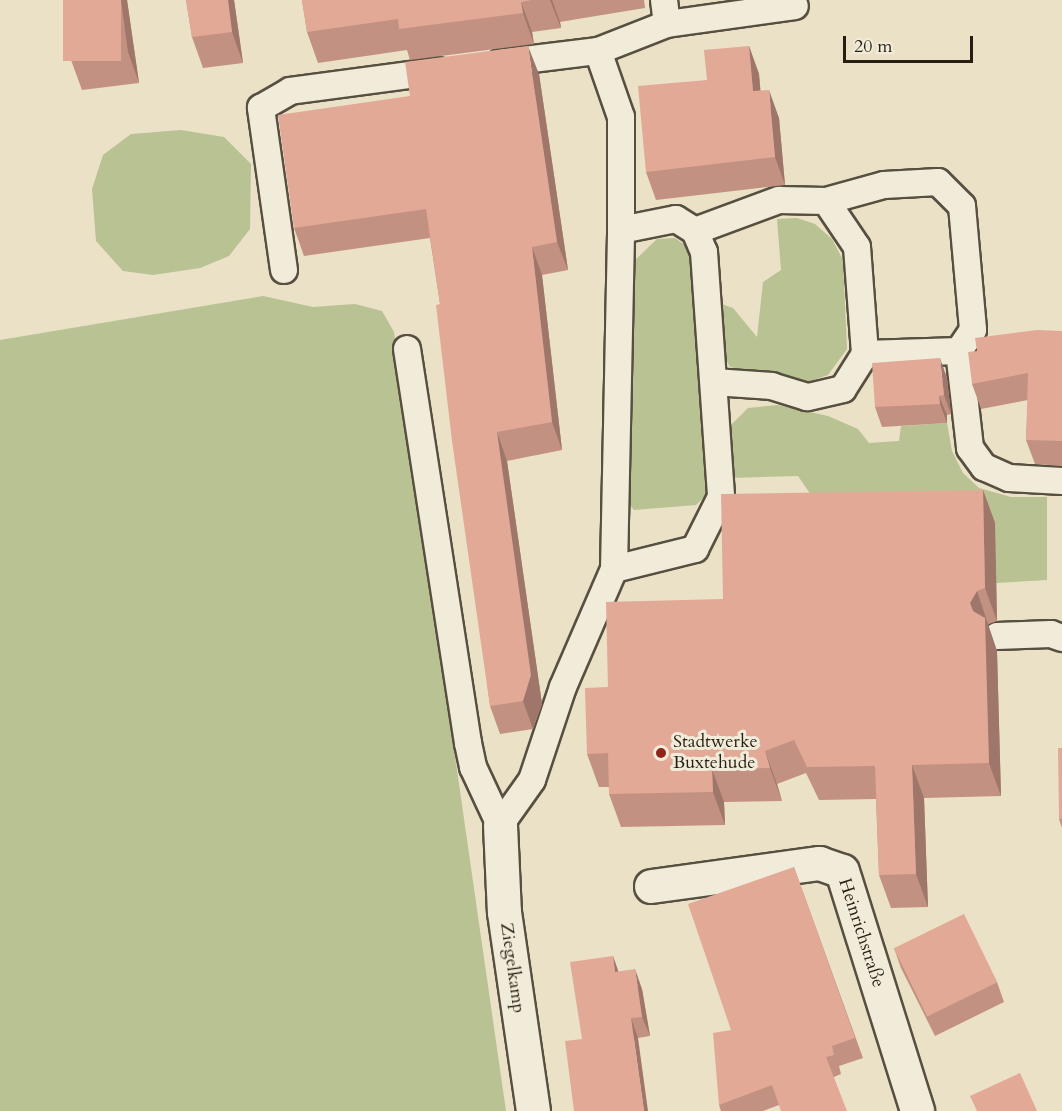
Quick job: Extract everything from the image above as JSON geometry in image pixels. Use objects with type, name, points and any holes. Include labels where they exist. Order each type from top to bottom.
[{"type":"street","name":"Ziegelkamp","points":[[500,825],[504,912],[532,1111]]},
{"type":"street","name":"Heinrichstraße","points":[[651,886],[819,863],[842,871],[916,1111]]},
{"type":"lane","points":[[284,270],[261,108],[290,91],[598,51],[665,12],[795,6]]},
{"type":"lane","points":[[407,349],[468,743],[473,767],[500,825],[532,780],[562,687],[614,569],[621,117],[598,51]]},
{"type":"lane","points":[[695,231],[779,200],[826,201],[884,185],[938,182],[962,206],[973,330],[959,351],[970,448],[984,468],[1009,478],[1062,482]]},
{"type":"lane","points":[[714,382],[772,386],[807,397],[843,390],[865,354],[857,247],[826,201]]},
{"type":"lane","points":[[614,569],[695,549],[721,497],[704,252],[695,231],[676,219],[621,230]]},
{"type":"lane","points":[[865,354],[959,351]]},
{"type":"lane","points":[[997,636],[1051,634],[1062,638]]},
{"type":"green space","points":[[181,130],[224,137],[251,164],[250,229],[229,256],[200,268],[153,275],[123,271],[96,241],[92,189],[103,155],[131,134]]},
{"type":"green space","points":[[797,218],[815,224],[832,239],[843,260],[847,349],[828,375],[805,383],[730,367],[720,349],[716,302],[733,308],[757,337],[763,282],[781,270],[777,219]]},
{"type":"green space","points":[[675,238],[688,247],[693,261],[708,484],[705,496],[696,505],[634,510],[630,505],[633,262],[657,239]]},
{"type":"green space","points":[[263,296],[313,307],[355,304],[382,311],[394,332],[506,1111],[0,1111],[0,340]]},
{"type":"green space","points":[[778,405],[828,416],[858,429],[869,443],[899,441],[901,426],[947,423],[952,451],[963,473],[979,488],[1011,497],[1047,497],[1047,580],[996,583],[995,523],[813,526],[809,492],[798,476],[728,478],[726,443],[732,424],[748,408]]},
{"type":"building","points":[[63,0],[121,0],[121,61],[63,61]]},
{"type":"building","points":[[186,0],[228,0],[232,32],[192,37]]},
{"type":"building","points":[[302,0],[532,0],[521,2],[523,13],[399,29],[398,19],[307,32]]},
{"type":"building","points":[[528,46],[557,242],[532,247],[552,422],[497,432],[531,675],[523,701],[490,706],[452,441],[436,305],[440,304],[426,209],[294,228],[278,115],[410,96],[405,62]]},
{"type":"building","points":[[749,46],[753,91],[769,90],[775,157],[646,172],[638,86],[707,80],[704,50]]},
{"type":"building","points":[[1037,330],[1062,331],[1062,441],[1026,440],[1028,373],[972,384],[968,352],[977,351],[975,338]]},
{"type":"building","points":[[940,358],[944,395],[939,396],[940,404],[875,407],[872,363]]},
{"type":"building","points":[[983,490],[985,588],[977,591],[970,603],[973,611],[985,618],[989,763],[912,765],[916,874],[879,875],[875,766],[807,767],[794,740],[765,751],[770,768],[712,769],[713,792],[609,794],[608,753],[587,754],[585,688],[608,687],[606,602],[723,599],[721,494]]},
{"type":"building","points":[[1058,748],[1062,748],[1062,819],[1059,819]]},
{"type":"building","points":[[794,867],[855,1038],[832,1046],[834,1055],[826,1057],[847,1111],[781,1111],[772,1085],[719,1105],[713,1033],[731,1030],[688,904]]},
{"type":"building","points":[[964,914],[997,982],[927,1017],[894,948]]},
{"type":"building","points":[[613,956],[615,972],[635,969],[642,1017],[631,1018],[644,1111],[574,1111],[565,1041],[582,1039],[570,962]]},
{"type":"building","points":[[1020,1073],[1037,1111],[977,1111],[970,1096]]},
{"type":"place","name":"Stadtwerke Buxtehude","points":[[661,753]]}]
